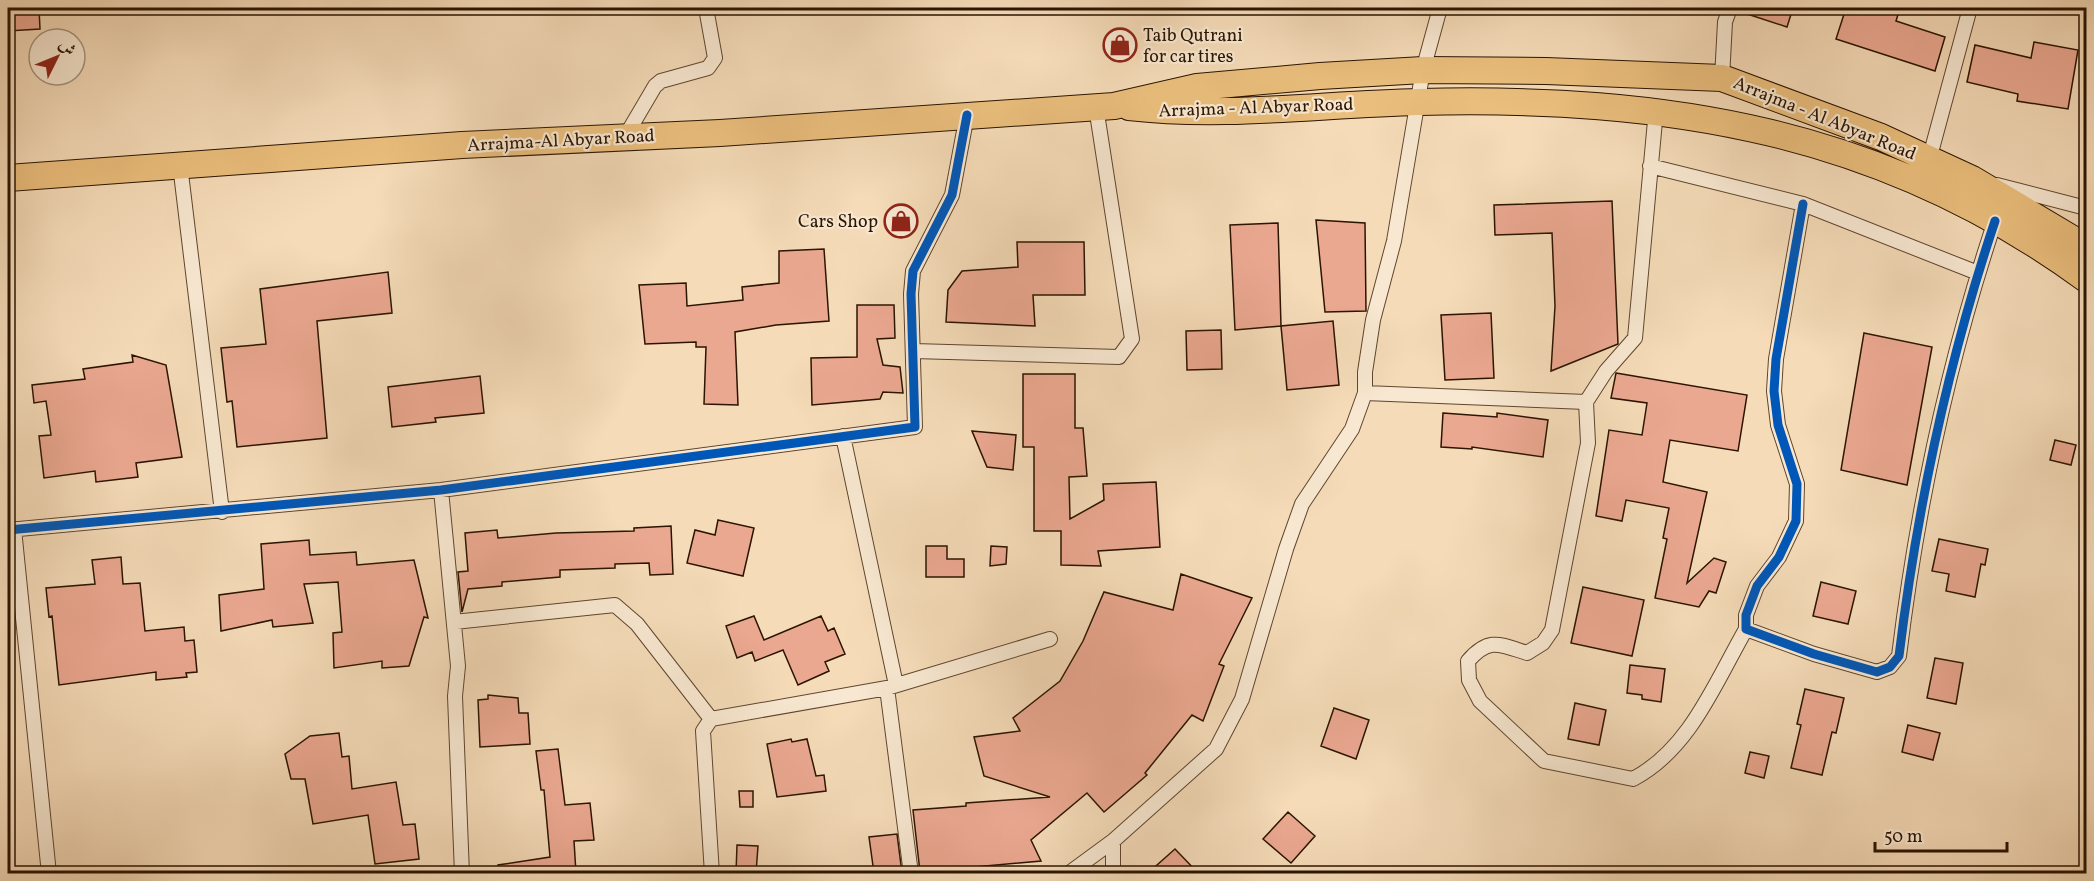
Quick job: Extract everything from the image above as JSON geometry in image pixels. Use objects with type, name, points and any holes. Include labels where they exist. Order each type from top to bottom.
[{"type":"highway","name":"Arrajma - Al Abyar Road","points":[[1105,106],[1197,87],[1423,70],[1722,78],[1881,137],[1972,178],[2086,247]]},
{"type":"highway","name":"Arrajma - Al Abyar Road","points":[[1105,106],[1178,112],[1419,102],[1507,101],[1656,110],[1773,132],[1848,153],[1935,189],[1995,221],[2086,279]]},
{"type":"highway","name":"Arrajma-Al Abyar Road","points":[[8,178],[462,145],[624,137],[1105,106]]},
{"type":"street","points":[[624,137],[656,86],[662,81],[708,68],[712,63],[715,58],[706,8]]},
{"type":"street","points":[[1068,873],[1113,841],[1216,748],[1242,699],[1286,549],[1302,504],[1352,429],[1365,393],[1365,372],[1373,320],[1394,241],[1423,70],[1440,8]]},
{"type":"street","points":[[1722,78],[1725,22],[1730,8]]},
{"type":"street","points":[[1929,160],[1970,8]]},
{"type":"street","points":[[914,351],[1119,357],[1132,339],[1105,106]]},
{"type":"street","points":[[1656,110],[1635,338],[1627,350],[1606,371],[1586,402],[1588,443],[1552,630],[1543,643],[1527,653],[1496,644],[1481,647],[1468,661],[1469,680],[1480,701],[1544,760],[1633,779],[1650,770],[1682,741],[1746,629],[1746,615],[1757,586],[1779,557],[1796,521],[1797,484],[1778,425],[1774,391],[1776,358],[1803,204]]},
{"type":"street","points":[[49,873],[11,529],[222,512],[441,490],[915,427],[914,351],[910,294],[913,271],[952,195],[967,115]]},
{"type":"street","points":[[180,165],[222,512]]},
{"type":"street","points":[[1650,166],[1803,204],[1978,273]]},
{"type":"street","points":[[1972,178],[2086,208]]},
{"type":"street","points":[[1746,629],[1814,654],[1877,672],[1890,667],[1899,656],[1906,597],[1927,479],[1978,273],[1995,221]]},
{"type":"street","points":[[1365,393],[1586,402]]},
{"type":"street","points":[[843,436],[892,687],[911,873]]},
{"type":"street","points":[[441,490],[458,666],[455,696],[462,873]]},
{"type":"street","points":[[454,622],[615,605],[637,624],[711,719]]},
{"type":"street","points":[[712,873],[703,731],[711,719],[892,687],[1050,639]]},
{"type":"street","points":[[1113,841],[1113,873]]},
{"type":"building","points":[[8,8],[39,8],[40,27],[8,31]]},
{"type":"building","points":[[1739,8],[1793,8],[1787,27],[1738,11]]},
{"type":"building","points":[[1846,8],[1900,8],[1896,21],[1945,37],[1935,71],[1836,39]]},
{"type":"building","points":[[2034,42],[2078,50],[2068,109],[2017,101],[2018,94],[1967,82],[1975,45],[2031,58]]},
{"type":"building","points":[[1612,201],[1618,344],[1551,371],[1555,306],[1552,233],[1495,235],[1494,205]]},
{"type":"building","points":[[1316,220],[1365,223],[1366,311],[1325,312]]},
{"type":"building","points":[[1278,223],[1281,326],[1235,330],[1230,225]]},
{"type":"building","points":[[1017,242],[1084,242],[1085,295],[1033,295],[1035,326],[946,322],[948,290],[962,271],[1018,267]]},
{"type":"building","points":[[824,249],[829,321],[776,325],[735,332],[738,405],[704,404],[706,347],[696,347],[696,342],[645,344],[639,285],[686,283],[687,306],[743,300],[742,287],[779,283],[779,251]]},
{"type":"building","points":[[388,272],[392,313],[317,321],[327,438],[237,447],[232,401],[227,402],[221,348],[266,344],[260,289]]},
{"type":"building","points":[[857,305],[894,305],[895,338],[877,339],[883,365],[900,367],[903,393],[883,392],[880,399],[812,405],[811,358],[857,357]]},
{"type":"building","points":[[1491,313],[1494,378],[1445,380],[1441,315]]},
{"type":"building","points":[[1333,321],[1339,385],[1287,390],[1281,326]]},
{"type":"building","points":[[1221,330],[1222,369],[1187,370],[1186,331]]},
{"type":"building","points":[[1864,333],[1932,347],[1907,485],[1841,470]]},
{"type":"building","points":[[132,355],[166,365],[182,457],[136,463],[138,477],[96,482],[95,471],[44,478],[39,436],[51,435],[46,401],[34,403],[32,385],[85,379],[83,369],[133,362]]},
{"type":"building","points":[[1616,373],[1747,395],[1738,451],[1670,440],[1663,482],[1707,492],[1687,583],[1714,558],[1726,562],[1716,593],[1709,591],[1699,607],[1655,598],[1667,539],[1663,538],[1669,508],[1626,500],[1622,521],[1596,516],[1609,430],[1642,435],[1647,403],[1611,398]]},
{"type":"building","points":[[1023,374],[1075,374],[1075,428],[1083,428],[1087,476],[1069,477],[1070,519],[1104,500],[1103,484],[1156,482],[1160,547],[1098,551],[1101,566],[1061,565],[1061,531],[1034,531],[1034,447],[1023,447]]},
{"type":"building","points":[[480,376],[484,413],[435,418],[436,422],[392,427],[388,387]]},
{"type":"building","points":[[1443,413],[1497,417],[1497,413],[1548,420],[1543,457],[1472,447],[1472,449],[1441,447]]},
{"type":"building","points":[[972,431],[1016,435],[1013,470],[987,467]]},
{"type":"building","points":[[2055,440],[2076,445],[2071,465],[2050,460]]},
{"type":"building","points":[[718,520],[754,528],[743,576],[687,563],[695,530],[715,535]]},
{"type":"building","points":[[671,526],[673,574],[650,575],[649,563],[615,564],[615,568],[560,570],[560,577],[502,582],[502,586],[468,589],[462,612],[458,572],[468,571],[465,533],[497,530],[498,538],[556,533],[634,531],[634,528]]},
{"type":"building","points":[[1939,539],[1988,549],[1985,565],[1981,564],[1975,597],[1946,591],[1949,574],[1932,571]]},
{"type":"building","points":[[309,540],[310,555],[356,552],[357,565],[414,560],[428,618],[424,617],[409,666],[382,668],[382,661],[334,668],[333,633],[342,632],[338,582],[304,584],[313,623],[273,627],[272,620],[221,631],[219,595],[264,589],[261,544]]},
{"type":"building","points":[[926,546],[947,546],[947,559],[964,559],[964,577],[926,577]]},
{"type":"building","points":[[991,546],[1007,547],[1006,564],[990,566]]},
{"type":"building","points":[[121,557],[123,584],[140,583],[145,631],[184,627],[185,641],[194,640],[197,672],[186,673],[187,677],[156,680],[156,672],[59,685],[52,616],[49,617],[46,588],[95,584],[92,560]]},
{"type":"building","points":[[1181,574],[1252,598],[1219,664],[1224,666],[1203,721],[1192,715],[1145,773],[1147,775],[1104,812],[1087,793],[1031,840],[1041,861],[920,872],[913,810],[966,806],[966,803],[1050,797],[984,776],[974,737],[1020,731],[1013,718],[1060,681],[1083,641],[1104,592],[1173,610]]},
{"type":"building","points":[[1821,582],[1856,591],[1848,624],[1813,616]]},
{"type":"building","points":[[1583,587],[1644,600],[1632,656],[1571,643]]},
{"type":"building","points":[[754,616],[764,640],[821,616],[828,631],[834,628],[845,654],[825,662],[829,671],[798,685],[783,650],[755,661],[752,652],[737,658],[726,626]]},
{"type":"building","points":[[1935,658],[1963,663],[1956,704],[1927,698]]},
{"type":"building","points":[[1630,665],[1665,669],[1661,702],[1642,699],[1642,695],[1627,693]]},
{"type":"building","points":[[1805,689],[1844,698],[1836,733],[1832,732],[1822,775],[1791,768],[1801,725],[1797,724]]},
{"type":"building","points":[[488,695],[518,698],[519,713],[528,713],[530,744],[480,747],[478,700],[488,699]]},
{"type":"building","points":[[1575,703],[1606,710],[1599,745],[1568,739]]},
{"type":"building","points":[[1334,708],[1369,720],[1356,759],[1321,746]]},
{"type":"building","points":[[1908,725],[1940,733],[1933,760],[1902,752]]},
{"type":"building","points":[[339,733],[342,757],[349,756],[352,789],[396,782],[403,825],[415,824],[419,859],[375,864],[368,815],[313,824],[305,779],[291,779],[285,754],[310,736]]},
{"type":"building","points":[[791,739],[792,742],[807,739],[816,776],[824,775],[826,791],[777,797],[767,744]]},
{"type":"building","points":[[558,749],[565,805],[590,803],[594,840],[574,841],[576,873],[498,873],[498,865],[550,857],[544,790],[541,790],[536,751]]},
{"type":"building","points":[[1750,752],[1769,756],[1764,778],[1745,773]]},
{"type":"building","points":[[739,791],[753,791],[753,807],[740,807]]},
{"type":"building","points":[[1288,812],[1315,836],[1291,863],[1263,839]]},
{"type":"building","points":[[897,834],[902,873],[874,873],[869,837]]},
{"type":"building","points":[[737,845],[758,846],[756,873],[736,873]]},
{"type":"building","points":[[1175,849],[1198,873],[1148,873]]},
{"type":"cycle path","points":[[8,530],[441,490],[915,427],[911,294],[913,271],[952,195],[967,115]]},
{"type":"cycle path","points":[[1803,204],[1776,359],[1774,391],[1778,425],[1797,484],[1796,521],[1779,557],[1757,586],[1746,615],[1746,629],[1814,654],[1877,672],[1890,667],[1899,656],[1915,546],[1936,436],[1963,328],[1995,221]]},
{"type":"place","name":"Taib Qutrani for car tires","points":[[1120,45]]},
{"type":"place","name":"Cars Shop","points":[[901,221]]}]
